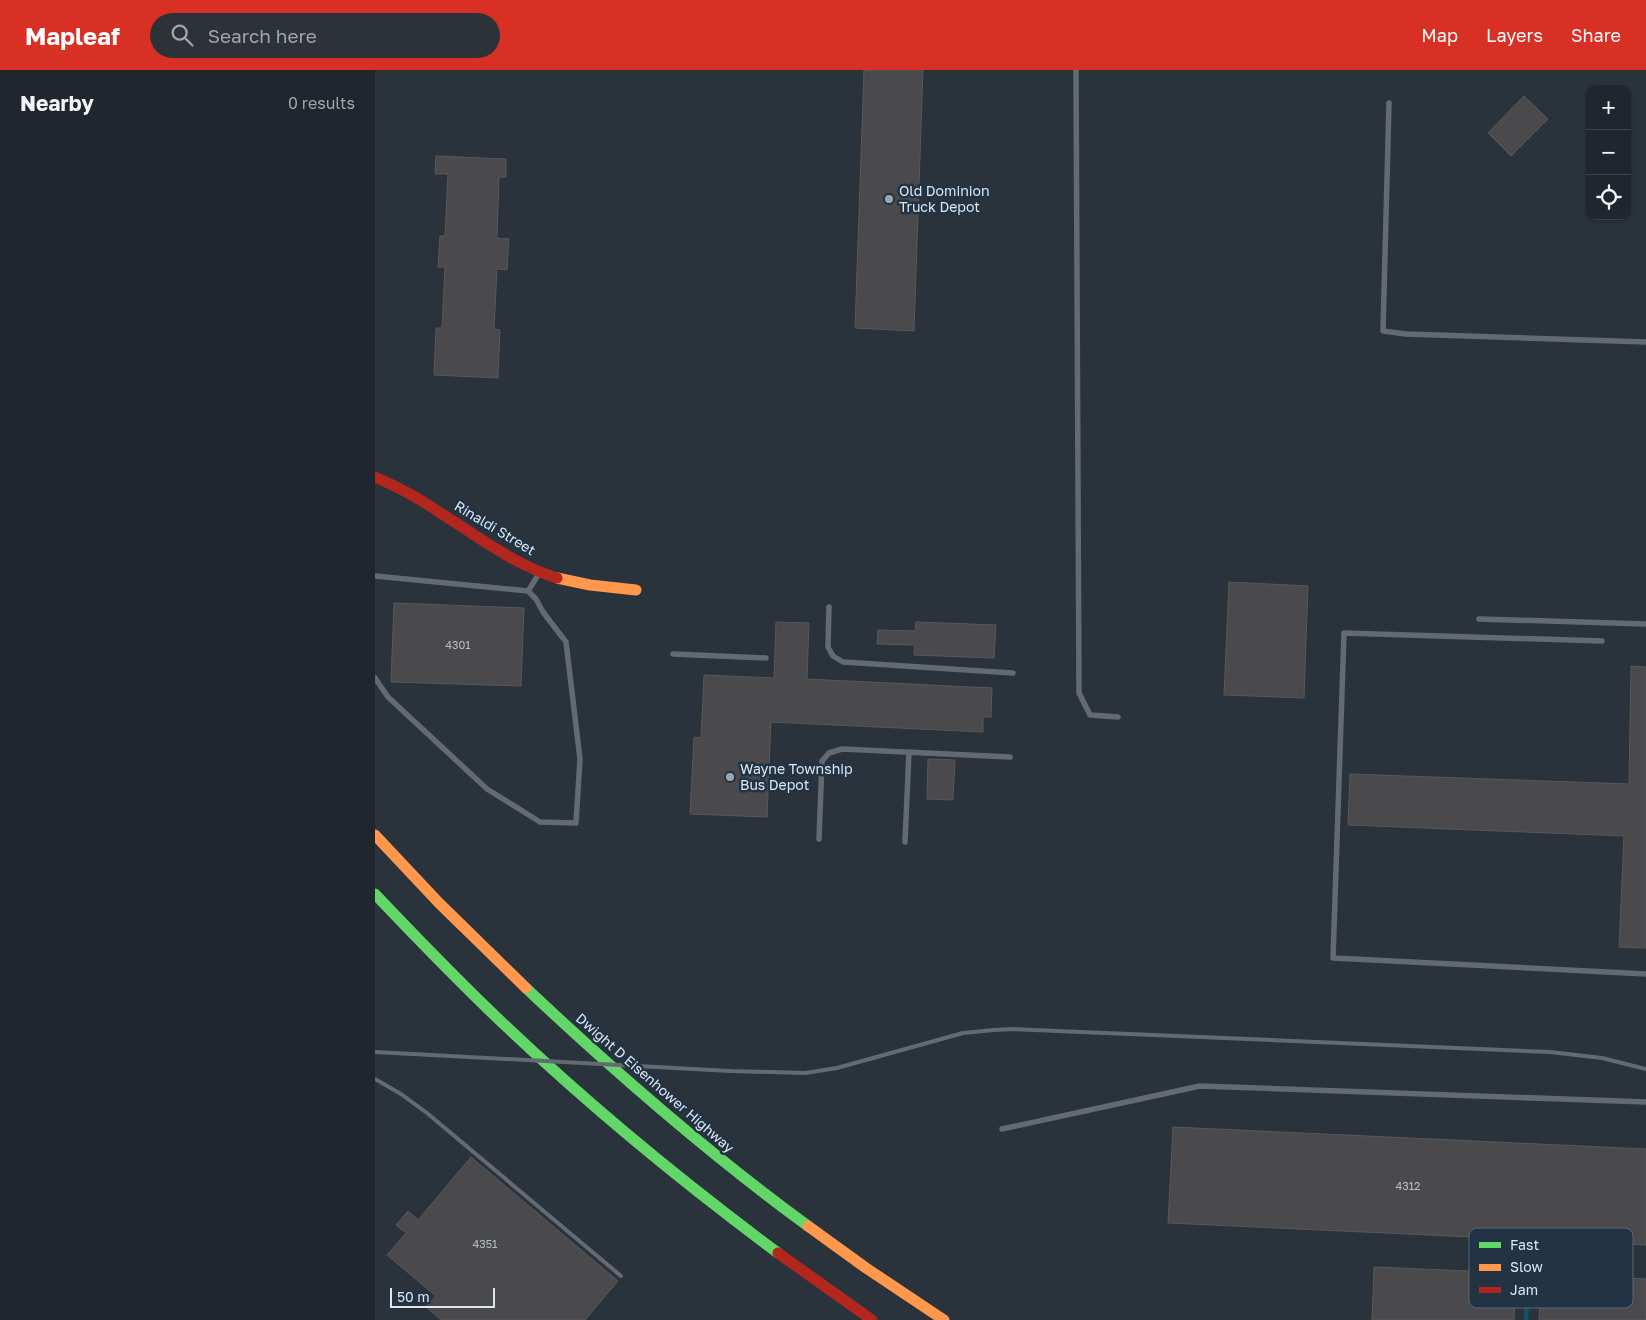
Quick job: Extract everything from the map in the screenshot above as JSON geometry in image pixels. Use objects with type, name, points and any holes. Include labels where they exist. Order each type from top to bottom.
[{"type":"main road","name":"Rinaldi Street","points":[[375,476],[416,497],[498,551],[540,572],[589,584],[636,590]]},
{"type":"main road","name":"Dwight D Eisenhower Highway","points":[[375,835],[453,917],[556,1018],[664,1113],[734,1170],[795,1216],[944,1320]]},
{"type":"main road","points":[[375,894],[493,1014],[599,1111],[657,1160],[741,1226],[872,1320]]},
{"type":"lane","points":[[1076,70],[1079,693],[1090,715],[1118,717]]},
{"type":"lane","points":[[1389,103],[1383,331],[1406,334],[1646,342]]},
{"type":"lane","points":[[528,591],[540,572]]},
{"type":"lane","points":[[375,576],[528,591],[536,599],[543,612],[566,642],[580,759],[576,823],[540,822],[487,789],[388,696],[375,678]]},
{"type":"lane","points":[[829,607],[828,647],[833,656],[843,662],[1013,673]]},
{"type":"lane","points":[[1479,619],[1646,624]]},
{"type":"lane","points":[[1602,641],[1344,633],[1333,958],[1646,974]]},
{"type":"lane","points":[[673,654],[766,658]]},
{"type":"lane","points":[[819,839],[822,761],[829,753],[842,749],[1010,757]]},
{"type":"lane","points":[[905,842],[909,752]]},
{"type":"lane","points":[[1002,1129],[1200,1086],[1646,1102]]},
{"type":"building","name":"Old Dominion Truck Depot","points":[[864,70],[923,70],[914,331],[855,328]]},
{"type":"building","points":[[1524,96],[1548,119],[1511,156],[1488,133]]},
{"type":"building","points":[[436,156],[506,159],[506,177],[499,177],[497,238],[509,239],[507,270],[497,269],[494,329],[500,330],[498,378],[434,375],[436,328],[442,328],[445,267],[438,267],[440,236],[445,236],[448,174],[435,174]]},
{"type":"building","points":[[1229,582],[1308,586],[1304,698],[1224,695]]},
{"type":"building","points":[[394,603],[524,608],[521,686],[391,682]]},
{"type":"building","name":"Wayne Township Bus Depot","points":[[776,622],[809,623],[807,679],[992,688],[991,717],[983,717],[983,732],[771,722],[767,817],[690,814],[694,737],[701,738],[704,675],[774,678]]},
{"type":"building","points":[[916,622],[996,625],[994,658],[914,655],[915,645],[877,644],[878,630],[915,631]]},
{"type":"building","points":[[1631,666],[1646,667],[1646,948],[1619,947],[1624,836],[1348,825],[1350,774],[1629,784]]},
{"type":"building","points":[[928,759],[955,760],[953,800],[927,799]]},
{"type":"building","points":[[1173,1127],[1646,1149],[1646,1245],[1633,1244],[1633,1228],[1469,1228],[1469,1237],[1168,1223]]},
{"type":"building","points":[[471,1157],[618,1281],[585,1320],[441,1320],[426,1307],[436,1296],[387,1255],[406,1233],[396,1225],[408,1211],[418,1220]]},
{"type":"building","points":[[1374,1267],[1469,1271],[1469,1308],[1515,1308],[1514,1320],[1372,1320]]},
{"type":"building","points":[[1633,1278],[1646,1279],[1646,1320],[1539,1320],[1540,1308],[1633,1308]]},
{"type":"waterway","points":[[1526,1320],[1527,1308]]},
{"type":"railway","points":[[375,1052],[730,1071],[805,1073],[837,1068],[963,1033],[1013,1029],[1550,1052],[1602,1058],[1646,1069]]},
{"type":"railway","points":[[375,1079],[401,1094],[427,1113],[621,1276]]},
{"type":"traffic: fast","points":[[375,894],[474,996],[558,1075],[703,1196],[778,1253]]},
{"type":"traffic: fast","points":[[526,988],[698,1141],[808,1226]]},
{"type":"traffic: slow","points":[[557,578],[590,585],[636,590]]},
{"type":"traffic: slow","points":[[375,835],[439,903],[526,988]]},
{"type":"traffic: slow","points":[[808,1226],[866,1268],[944,1320]]},
{"type":"traffic: jam","points":[[375,477],[416,497],[510,557],[557,578]]},
{"type":"traffic: jam","points":[[778,1253],[872,1320]]},
{"type":"place","name":"Old Dominion Truck Depot","points":[[889,199]]},
{"type":"place","name":"Wayne Township Bus Depot","points":[[730,777]]}]
